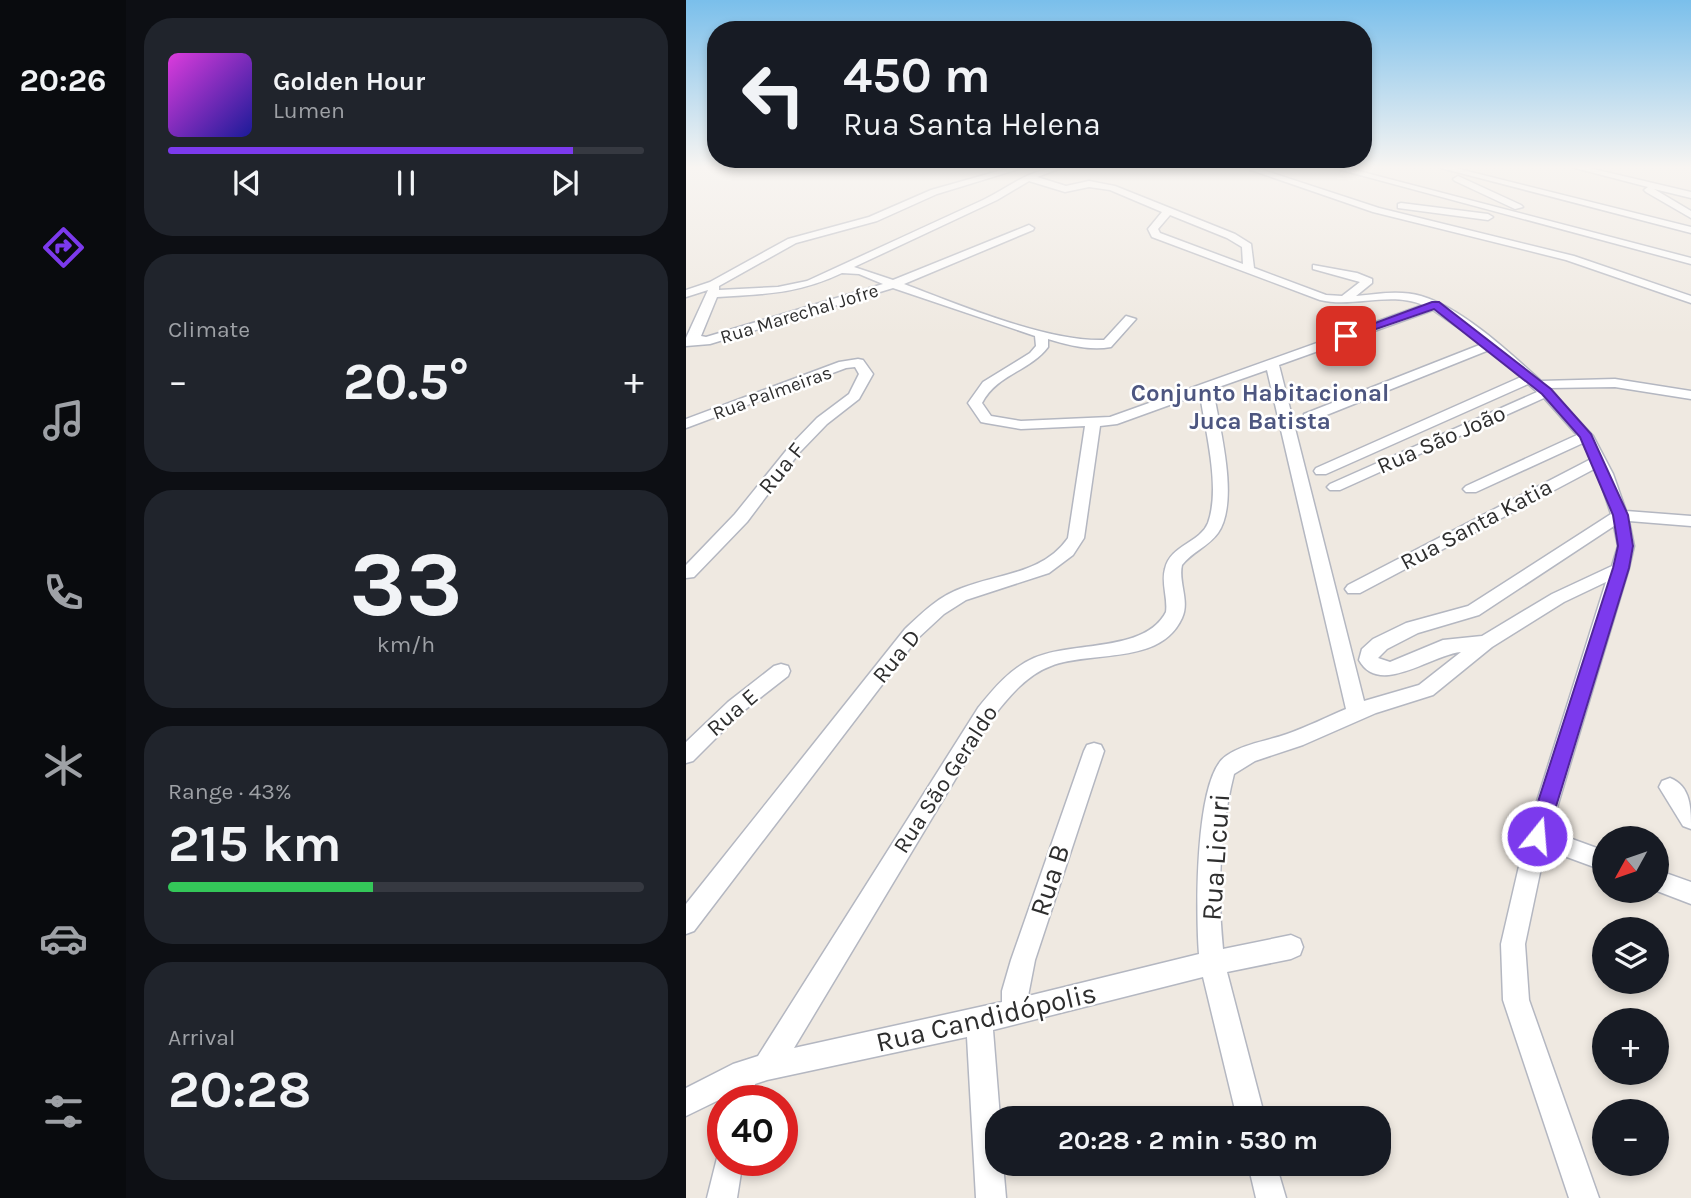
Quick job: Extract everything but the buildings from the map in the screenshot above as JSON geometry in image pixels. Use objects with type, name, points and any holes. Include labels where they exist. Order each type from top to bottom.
[{"type":"street","points":[[693,343],[714,289],[792,241],[855,224]]},
{"type":"street","points":[[686,294],[714,289],[798,286],[842,270],[938,224]]},
{"type":"street","points":[[1157,224],[1153,233],[1324,298],[1343,301],[1407,296],[1435,305],[1490,345],[1538,385],[1586,436],[1598,461],[1620,515],[1626,546],[1537,836],[1513,944],[1516,1000],[1584,1198]]},
{"type":"street","points":[[1201,224],[1242,242],[1248,249],[1249,271]]},
{"type":"street","points":[[1432,224],[1570,258],[1691,300]]},
{"type":"street","points":[[1552,224],[1560,225]]},
{"type":"street","points":[[1556,224],[1691,261]]},
{"type":"street","points":[[1667,224],[1691,230]]},
{"type":"street","name":"Rua Marechal Jofre","points":[[693,343],[893,284],[1029,228]]},
{"type":"street","points":[[860,271],[873,254]]},
{"type":"street","points":[[1317,267],[1368,281],[1343,301]]},
{"type":"street","points":[[842,270],[860,271],[1041,334],[1101,346],[1111,341],[1130,319]]},
{"type":"street","points":[[1041,334],[1042,347],[1037,354],[984,386],[975,402],[978,411],[986,419],[1021,425],[1093,423],[1135,414],[1435,305]]},
{"type":"street","points":[[1309,417],[1490,345]]},
{"type":"street","points":[[1272,362],[1357,712],[1426,690],[1486,642],[1558,598],[1621,568]]},
{"type":"street","name":"Rua Palmeiras","points":[[686,424],[829,370],[858,363]]},
{"type":"street","name":"Rua F","points":[[688,573],[741,518],[794,450],[822,421],[854,396],[866,374],[858,363]]},
{"type":"street","points":[[1538,385],[1583,382],[1663,389],[1691,395]]},
{"type":"street","name":"Rua São João","points":[[1321,471],[1538,385]]},
{"type":"street","name":"Rua São João","points":[[1335,487],[1538,385]]},
{"type":"street","name":"Rua São Geraldo","points":[[755,1070],[970,736],[1000,695],[1032,666],[1047,659],[1129,645],[1149,638],[1171,621],[1176,613],[1171,575],[1174,563],[1208,536],[1220,511],[1206,387]]},
{"type":"street","name":"Rua D","points":[[686,923],[911,634],[946,604],[967,593],[1036,573],[1069,552],[1076,538],[1093,423]]},
{"type":"street","name":"Rua Santa Katia","points":[[1471,489],[1586,436]]},
{"type":"street","name":"Rua Santa Katia","points":[[1354,589],[1598,461]]},
{"type":"street","points":[[1486,642],[1443,648],[1391,669],[1376,668],[1368,660],[1380,644],[1412,628],[1440,618],[1473,611],[1620,515],[1691,521]]},
{"type":"street","name":"Rua E","points":[[686,755],[735,707],[780,671]]},
{"type":"street","name":"Rua Licuri","points":[[1212,963],[1208,919],[1213,815],[1225,770],[1240,758],[1296,739],[1357,712]]},
{"type":"street","name":"Rua B","points":[[1015,1011],[1016,991],[1023,960],[1094,751]]},
{"type":"street","points":[[1670,787],[1691,820]]},
{"type":"street","points":[[1537,836],[1592,855]]},
{"type":"street","points":[[1670,885],[1691,893]]},
{"type":"street","name":"Rua Candidópolis","points":[[686,1102],[755,1070],[979,1021],[1212,963],[1291,947]]},
{"type":"street","points":[[1212,963],[1248,1106]]},
{"type":"street","points":[[979,1021],[991,1198]]},
{"type":"street","points":[[747,1085],[755,1070]]},
{"type":"street","points":[[722,1198],[726,1176]]},
{"type":"street","points":[[1265,1176],[1271,1198]]},
{"type":"district","name":"Conjunto Habitacional Juca Batista","points":[[1260,407]]},
{"type":"route","points":[[1346,336],[1435,305],[1490,345],[1547,392],[1586,436],[1620,515],[1626,546],[1621,568],[1537,836]]}]
